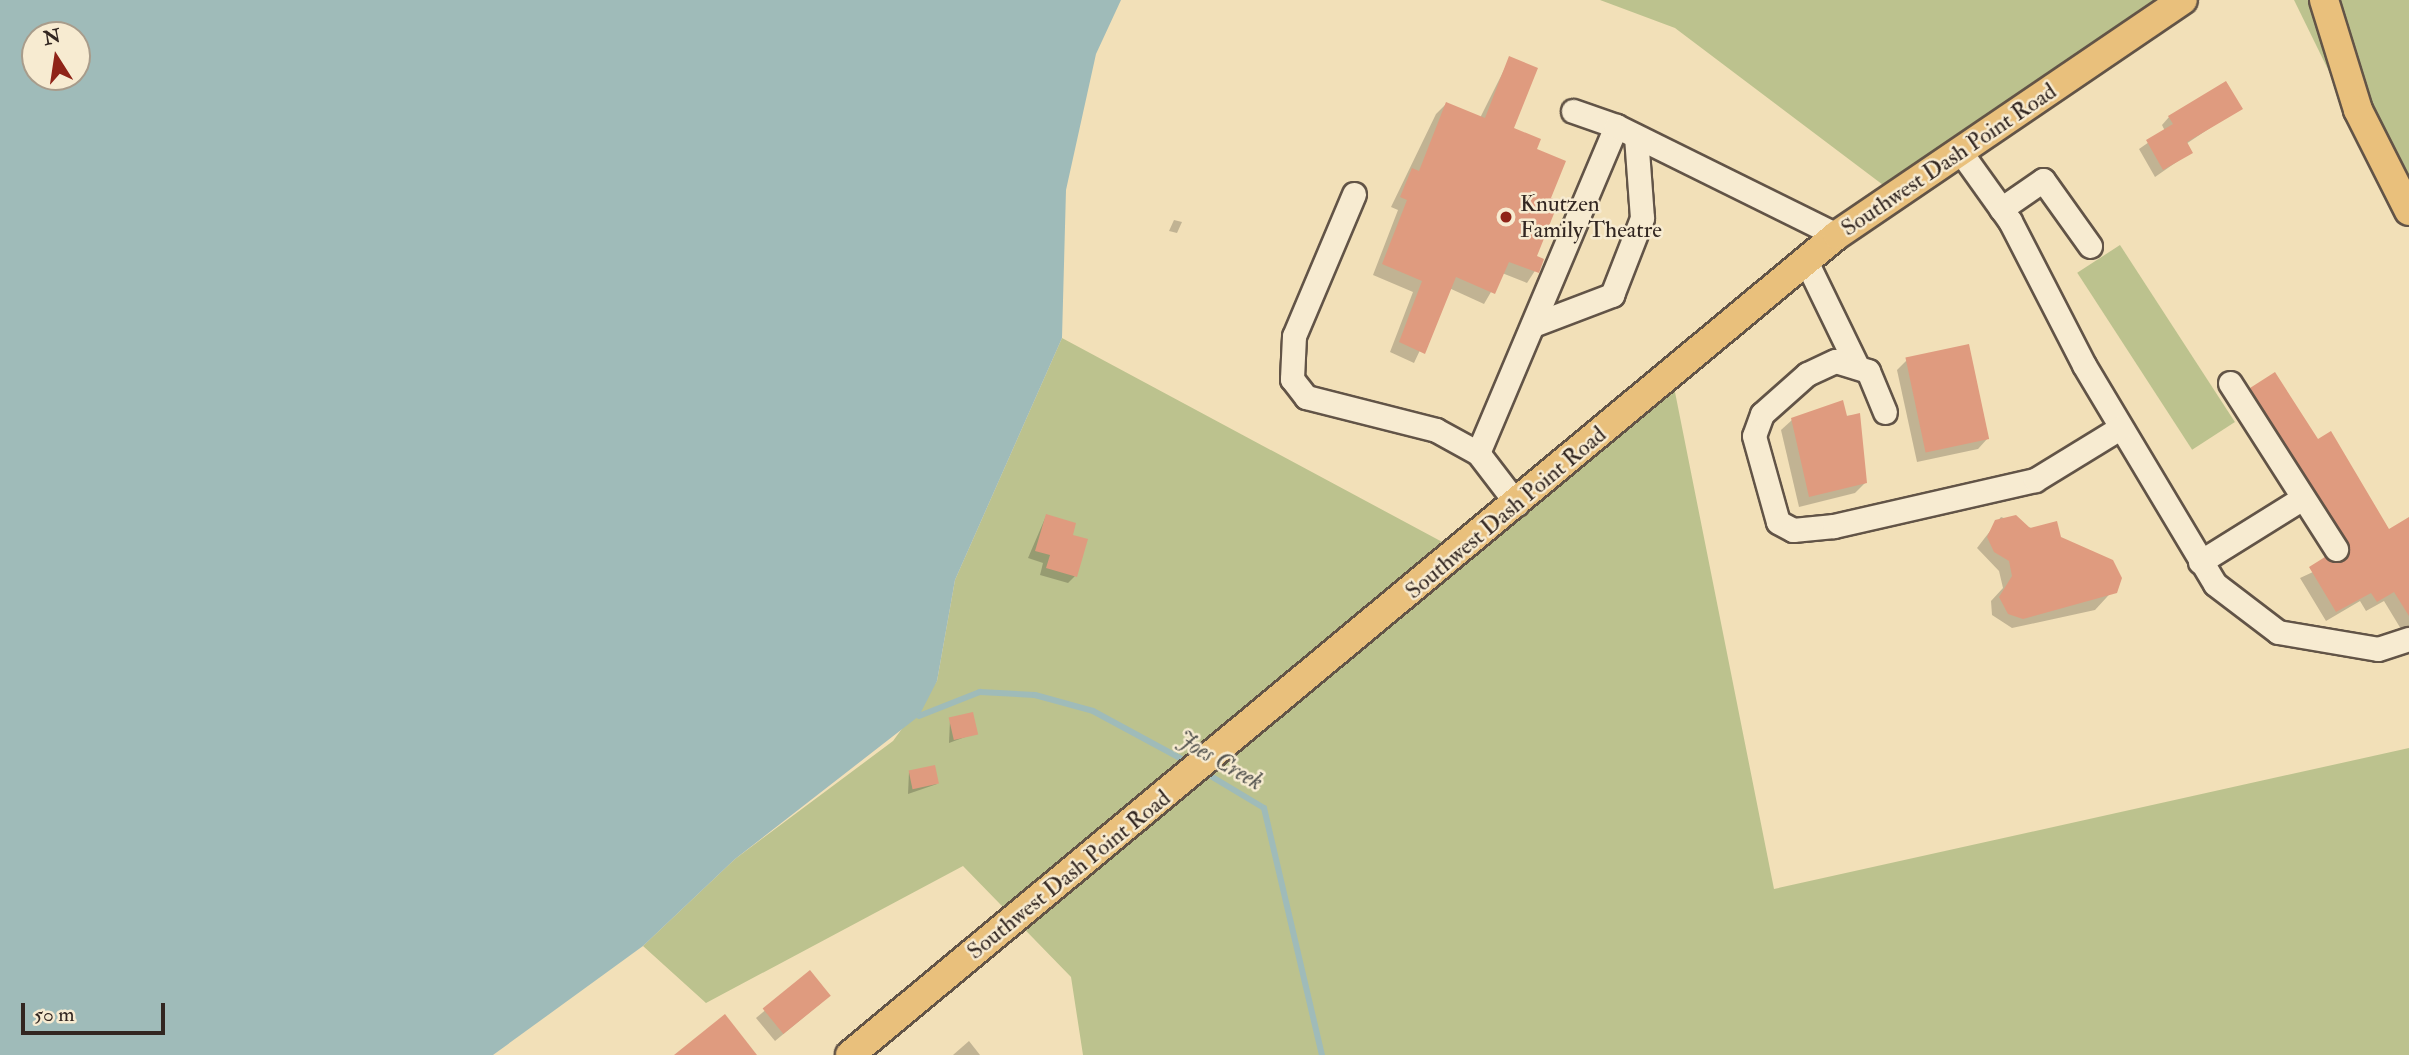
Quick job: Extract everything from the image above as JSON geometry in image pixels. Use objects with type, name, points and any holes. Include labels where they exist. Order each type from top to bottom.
[{"type":"main road","name":"Southwest Dash Point Road","points":[[850,1055],[1266,713],[1837,235],[1962,153],[2183,0]]},
{"type":"main road","points":[[2324,0],[2358,110],[2409,211]]},
{"type":"lane","points":[[1573,111],[1626,131],[1837,235]]},
{"type":"lane","points":[[1534,325],[1612,295],[1643,218],[1626,131]]},
{"type":"lane","points":[[1478,453],[1534,325],[1626,131]]},
{"type":"lane","points":[[1962,153],[2001,209],[2120,428],[2200,562],[2235,602],[2278,632],[2378,649],[2409,639]]},
{"type":"lane","points":[[2001,209],[2043,180],[2090,246]]},
{"type":"lane","points":[[1354,194],[1294,336],[1292,379],[1306,397],[1436,430],[1478,453],[1517,504]]},
{"type":"lane","points":[[1806,261],[1856,364],[1875,380],[1885,412]]},
{"type":"lane","points":[[1856,364],[1835,361],[1807,374],[1762,414],[1757,451],[1778,522],[1793,530],[1834,526],[2035,480],[2120,428]]},
{"type":"lane","points":[[2230,383],[2336,549]]},
{"type":"lane","points":[[2200,562],[2303,498]]},
{"type":"green space","points":[[1600,0],[2194,0],[1899,197],[1675,28]]},
{"type":"green space","points":[[2294,0],[2409,0],[2409,224],[2389,194]]},
{"type":"green space","points":[[2120,245],[2235,422],[2192,450],[2077,273]]},
{"type":"green space","points":[[1062,338],[1461,552],[1671,372],[1774,889],[2409,748],[2409,1055],[1083,1055],[1071,977],[963,866],[706,1003],[643,946],[735,859],[893,741],[937,681],[955,580]]},
{"type":"water","points":[[0,0],[1121,0],[1096,54],[1066,190],[1062,338],[955,580],[937,681],[919,716],[735,859],[643,946],[493,1055],[0,1055]]},
{"type":"building","points":[[1509,56],[1538,68],[1514,128],[1541,139],[1537,149],[1566,161],[1551,198],[1559,201],[1537,256],[1544,259],[1539,273],[1509,262],[1495,294],[1456,277],[1425,354],[1399,342],[1422,281],[1382,264],[1407,200],[1400,197],[1412,168],[1419,171],[1446,102],[1485,118]]},
{"type":"building","points":[[2226,81],[2243,109],[2187,142],[2193,153],[2163,170],[2146,140],[2173,124],[2168,116]]},
{"type":"building","points":[[1969,344],[1989,439],[1926,452],[1905,358]]},
{"type":"building","points":[[2275,372],[2318,439],[2331,431],[2389,529],[2409,517],[2409,616],[2394,592],[2377,602],[2371,593],[2336,612],[2309,567],[2325,557],[2343,561],[2350,548],[2250,388]]},
{"type":"building","points":[[1843,400],[1847,416],[1860,413],[1867,483],[1809,497],[1791,418]]},
{"type":"building","points":[[1046,514],[1076,523],[1073,535],[1088,539],[1077,577],[1046,568],[1050,555],[1035,551]]},
{"type":"building","points":[[2016,515],[2030,528],[2057,521],[2061,537],[2113,560],[2122,578],[2117,593],[2023,619],[2008,614],[1999,597],[2012,576],[2009,561],[1994,552],[1987,537],[1995,520]]},
{"type":"building","points":[[973,712],[978,734],[954,740],[949,718]]},
{"type":"building","points":[[935,765],[939,784],[913,789],[909,771]]},
{"type":"building","points":[[810,970],[831,996],[783,1034],[763,1008]]},
{"type":"building","points":[[725,1014],[757,1055],[674,1055]]},
{"type":"waterway","name":"Joes Creek","points":[[919,716],[980,692],[1035,695],[1093,711],[1189,763]]},
{"type":"waterway","name":"Joes Creek","points":[[1204,772],[1264,808],[1322,1055]]},
{"type":"place","name":"Knutzen Family Theatre","points":[[1506,217]]}]
